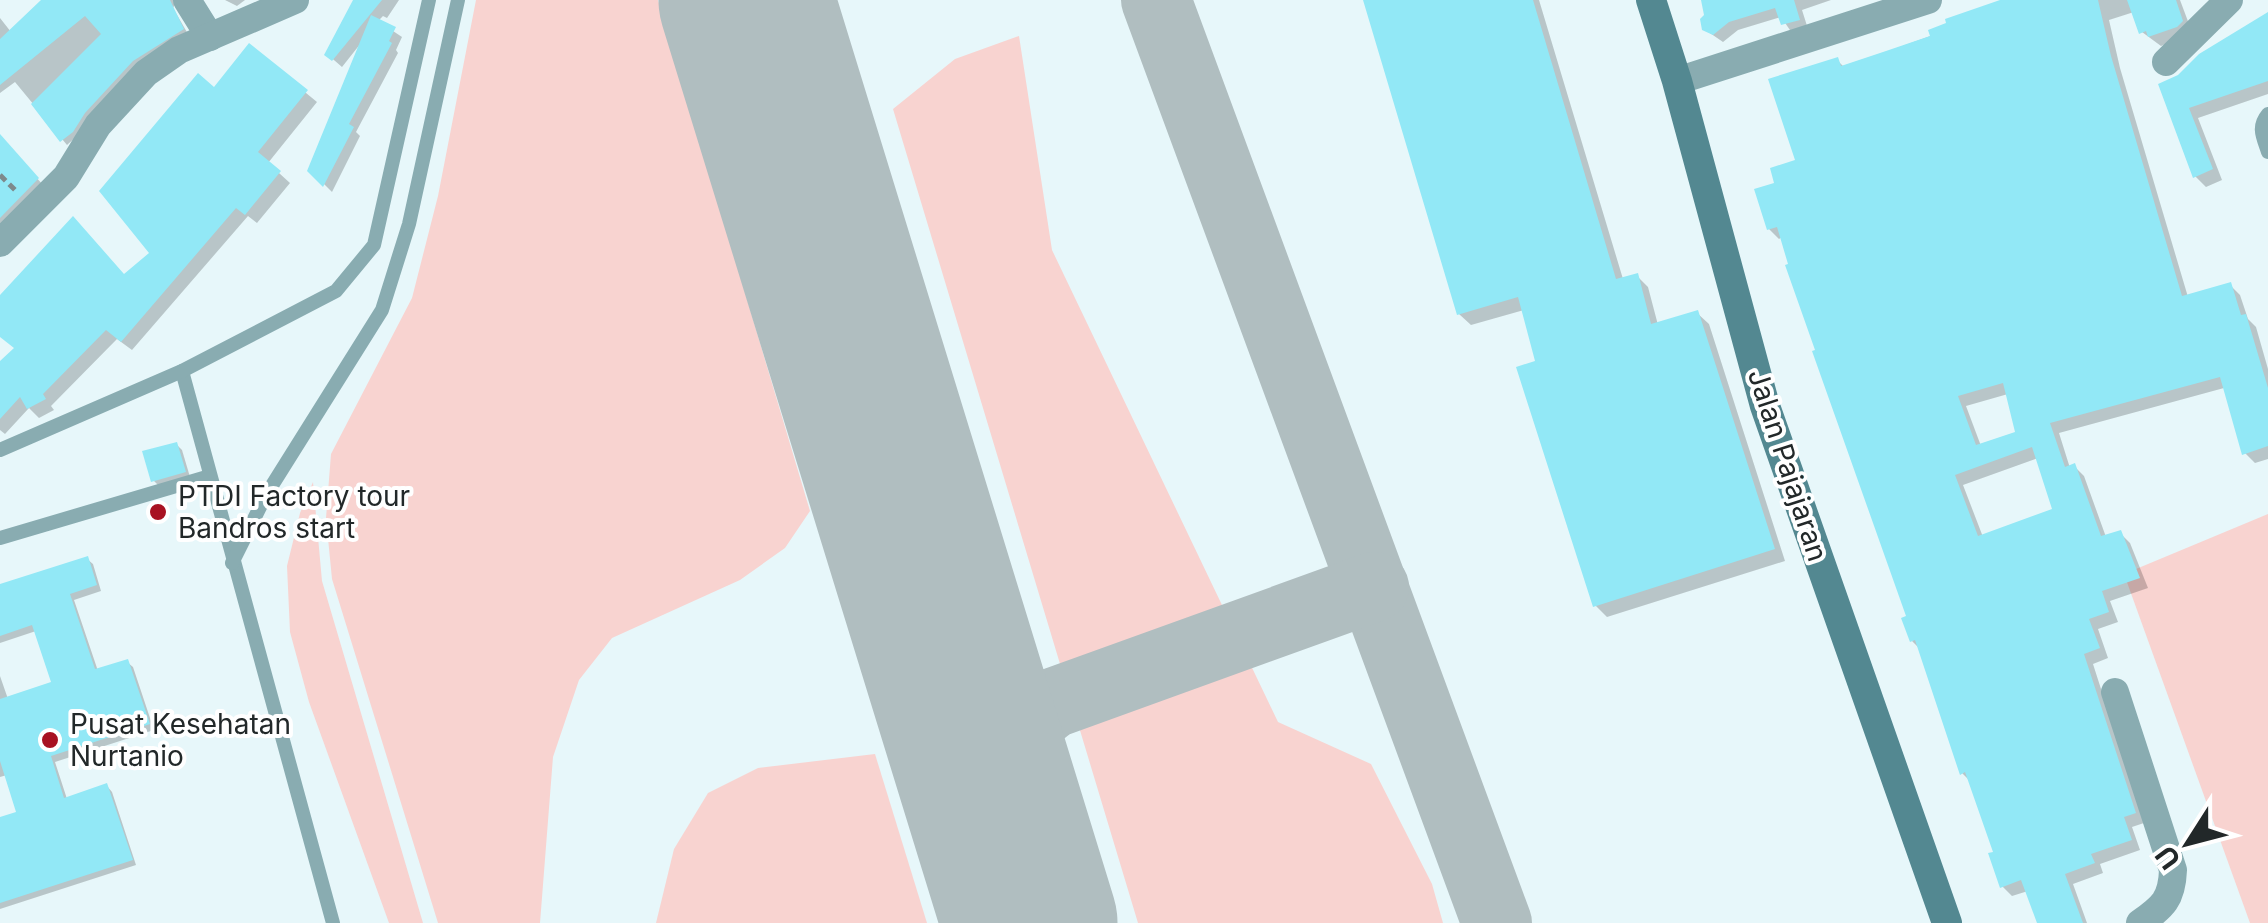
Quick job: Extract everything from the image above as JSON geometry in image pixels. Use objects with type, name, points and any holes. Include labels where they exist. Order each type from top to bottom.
[{"type":"main road","name":"Jalan Pajajaran","points":[[1651,0],[1766,406],[1947,923]]},
{"type":"street","points":[[187,0],[210,37]]},
{"type":"street","points":[[0,242],[66,177],[98,125],[146,73],[179,50],[294,0]]},
{"type":"street","points":[[1676,81],[1928,0]]},
{"type":"street","points":[[2166,62],[2229,0]]},
{"type":"street","points":[[2115,692],[2173,870],[2172,890],[2163,905],[2141,923]]},
{"type":"lane","points":[[0,450],[182,371],[336,291],[374,246],[428,0]]},
{"type":"lane","points":[[232,562],[266,496],[382,310],[409,224],[458,0]]},
{"type":"lane","points":[[2268,114],[2261,122],[2268,152]]},
{"type":"lane","points":[[182,371],[333,923]]},
{"type":"lane","points":[[0,538],[210,476]]},
{"type":"shaded area","points":[[476,0],[658,0],[810,511],[785,548],[740,580],[612,638],[579,680],[553,757],[540,923],[438,923],[332,579],[326,518],[331,454],[412,298],[438,196]]},
{"type":"shaded area","points":[[1019,36],[1052,250],[1278,722],[1371,764],[1432,884],[1443,923],[1138,923],[893,109],[955,59]]},
{"type":"shaded area","points":[[313,482],[322,581],[423,923],[389,923],[309,702],[290,632],[287,566],[300,513]]},
{"type":"shaded area","points":[[2268,514],[2268,923],[2250,923],[2124,574]]},
{"type":"shaded area","points":[[875,754],[927,923],[656,923],[674,849],[708,793],[758,768]]},
{"type":"building","points":[[41,0],[170,0],[184,29],[133,61],[60,142],[31,104],[101,34],[85,16],[0,85],[0,39]]},
{"type":"building","points":[[353,0],[382,0],[332,61],[324,55]]},
{"type":"building","points":[[1363,0],[1533,0],[1616,279],[1638,273],[1651,324],[1698,310],[1775,549],[1593,607],[1516,367],[1535,361],[1518,297],[1457,315]]},
{"type":"building","points":[[1701,0],[1794,0],[1800,20],[1781,25],[1775,8],[1729,22],[1713,35],[1702,30]]},
{"type":"building","points":[[2000,0],[2098,0],[2182,296],[2231,282],[2241,315],[2246,314],[2268,388],[2268,446],[2242,455],[2220,377],[2050,423],[2065,467],[2075,463],[2101,536],[2121,530],[2140,578],[2102,591],[2109,612],[2089,619],[2100,648],[2084,654],[2136,813],[2124,817],[2132,840],[2091,854],[2095,863],[2065,874],[2083,923],[2037,923],[2021,880],[2000,888],[1988,853],[1993,852],[1965,772],[1960,775],[1915,640],[1910,642],[1901,618],[1906,616],[1812,351],[1815,350],[1785,265],[1788,264],[1777,227],[1767,230],[1754,189],[1774,183],[1770,168],[1795,160],[1768,79],[1838,57],[1841,66],[1886,51],[1930,36],[1928,30],[1946,23],[1945,19]],"holes":[[[2003,383],[2015,432],[1976,445],[1958,396]],[[2032,447],[2052,509],[1978,536],[1955,475]]]},
{"type":"building","points":[[2127,0],[2176,0],[2183,21],[2148,37],[2146,31],[2139,34]]},
{"type":"building","points":[[2268,12],[2268,81],[2189,108],[2213,169],[2193,178],[2158,84],[2178,75],[2199,54]]},
{"type":"building","points":[[371,15],[396,27],[389,41],[392,43],[349,124],[354,127],[323,187],[307,171]]},
{"type":"building","points":[[249,43],[308,90],[258,152],[281,171],[245,215],[236,208],[121,342],[106,330],[43,394],[46,399],[27,409],[20,397],[0,419],[0,361],[14,348],[0,337],[0,295],[73,216],[124,274],[149,253],[99,191],[198,73],[214,87]]},
{"type":"building","points":[[0,134],[39,178],[0,218]]},
{"type":"building","points":[[177,442],[186,472],[151,482],[142,451]]},
{"type":"building","name":"Pusat Kesehatan Nurtanio","points":[[88,556],[97,585],[70,594],[95,669],[128,659],[150,724],[51,756],[64,798],[107,783],[133,860],[0,903],[0,817],[16,812],[0,761],[0,699],[51,682],[32,625],[0,636],[0,584]]},
{"type":"taxiway","points":[[742,0],[768,71]]},
{"type":"taxiway","points":[[1156,0],[1497,923]]},
{"type":"taxiway","points":[[997,817],[1009,752],[1024,728],[1053,703],[1374,587]]},
{"type":"taxiway","points":[[947,653],[988,707],[1012,713],[1053,703]]},
{"type":"runway","points":[[746,0],[1030,923]]},
{"type":"place","name":"PTDI Factory tour Bandros start","points":[[158,512]]},
{"type":"place","name":"Pusat Kesehatan Nurtanio","points":[[50,740]]}]
